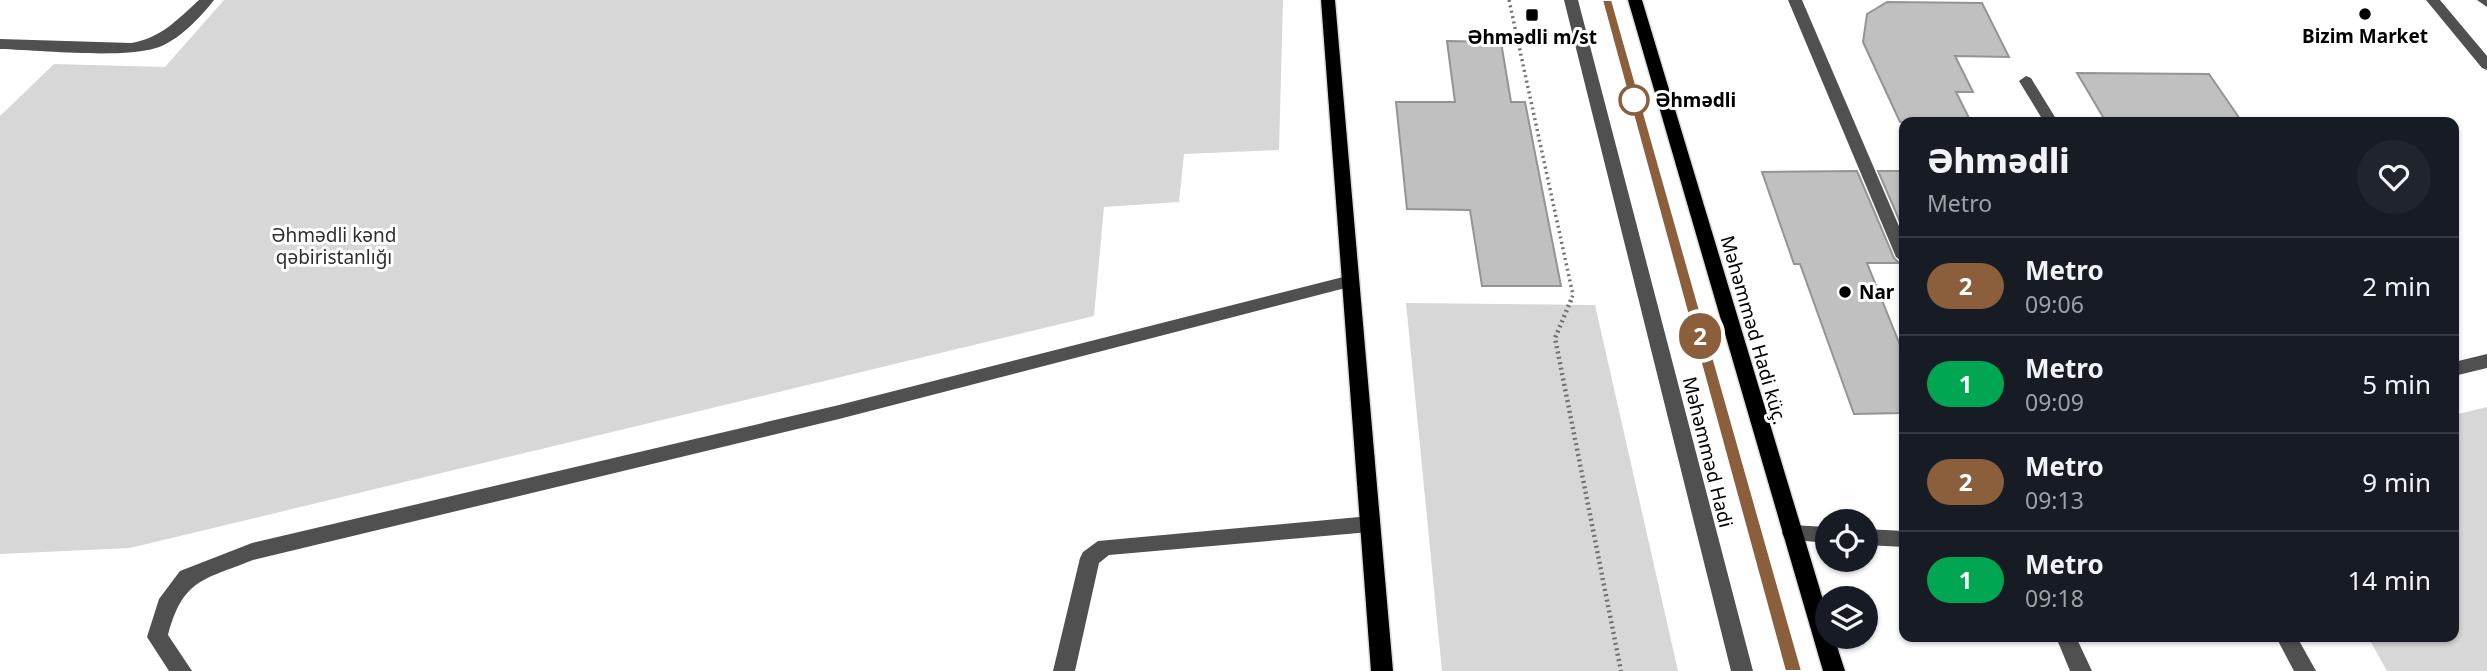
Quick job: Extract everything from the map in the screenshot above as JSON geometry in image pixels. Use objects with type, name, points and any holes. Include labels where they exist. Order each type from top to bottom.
[{"type":"main road","points":[[1328,0],[1382,671]]},
{"type":"main road","name":"Məhəmməd Hadi küç.","points":[[1635,0],[1834,671]]},
{"type":"street","points":[[0,44],[131,48],[154,44],[177,28],[206,0]]},
{"type":"street","name":"Məhəmməd Hadi","points":[[1571,0],[1742,671]]},
{"type":"street","points":[[1795,0],[1899,245]]},
{"type":"street","points":[[2433,0],[2487,65]]},
{"type":"street","points":[[2026,81],[2048,117]]},
{"type":"street","points":[[181,671],[157,638],[166,605],[187,577],[252,552],[839,412],[1351,281]]},
{"type":"street","points":[[2459,368],[2487,361]]},
{"type":"street","points":[[1065,671],[1090,558],[1105,547],[1370,524]]},
{"type":"street","points":[[1792,533],[1815,534]]},
{"type":"street","points":[[1878,537],[1899,538]]},
{"type":"street","points":[[2068,642],[2081,671]]},
{"type":"street","points":[[2289,642],[2305,671]]},
{"type":"path","points":[[1509,0],[1573,295],[1555,338],[1621,671]]},
{"type":"green space","name":"Əhmədli kənd qəbiristanlığı","points":[[224,0],[1283,0],[1279,150],[1184,154],[1179,202],[1104,207],[1094,316],[130,548],[0,554],[0,116],[54,64],[165,67]]},
{"type":"green space","points":[[1406,303],[1595,305],[1678,671],[1442,671]]},
{"type":"green space","points":[[2487,407],[2487,671],[2387,671],[2371,642],[2459,642],[2459,414]]},
{"type":"building","points":[[1887,2],[1982,3],[2009,57],[1955,56],[1973,92],[1956,92],[1968,117],[1899,117],[1899,120],[1863,42],[1867,14]]},
{"type":"building","points":[[1447,41],[1501,42],[1511,102],[1525,102],[1561,286],[1482,286],[1470,210],[1407,209],[1396,102],[1455,102]]},
{"type":"building","points":[[2077,73],[2209,74],[2239,117],[2103,117]]},
{"type":"building","points":[[1857,171],[1894,258],[1899,263],[1867,263],[1899,343],[1899,413],[1854,414],[1800,264],[1794,264],[1762,172]]},
{"type":"building","points":[[1878,171],[1899,171],[1899,219]]},
{"type":"metro line","name":"2","points":[[1607,0],[1794,671]]},
{"type":"place","name":"Bizim Market","points":[[2365,14]]},
{"type":"place","name":"Əhmədli m/st","points":[[1532,15]]},
{"type":"place","name":"Əhmədli","points":[[1634,100]]},
{"type":"place","name":"Nar","points":[[1845,292]]}]
